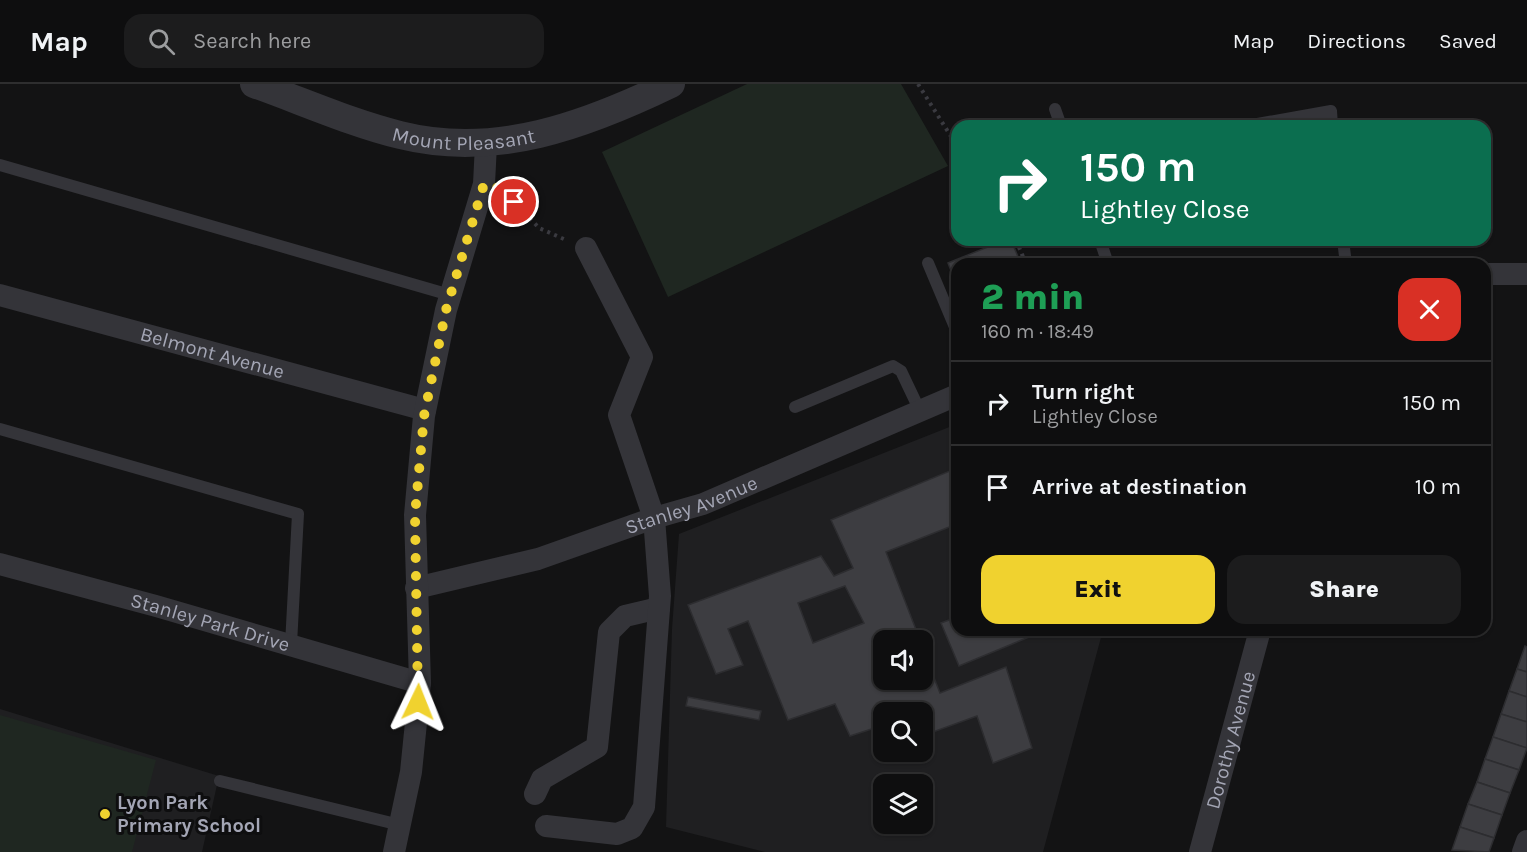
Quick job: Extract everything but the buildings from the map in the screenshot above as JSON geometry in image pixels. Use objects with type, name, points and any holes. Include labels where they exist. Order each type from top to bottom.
[{"type":"street","name":"Mount Pleasant","points":[[254,84],[307,98],[401,135],[486,144],[572,127],[615,111],[671,84]]},
{"type":"street","points":[[394,852],[411,772],[420,683],[415,515],[425,410],[450,296],[484,184],[486,144]]},
{"type":"street","points":[[546,826],[617,834],[632,828],[644,807],[659,608],[654,518],[619,415],[642,357],[586,248]]},
{"type":"street","points":[[1491,274],[1527,274]]},
{"type":"street","name":"Belmont Avenue","points":[[0,295],[175,345],[425,410]]},
{"type":"street","name":"Stanley Avenue","points":[[416,588],[538,559],[654,518],[703,504],[951,398]]},
{"type":"street","name":"Stanley Park Drive","points":[[0,564],[291,644],[420,683]]},
{"type":"street","points":[[535,794],[543,779],[597,747],[609,632],[625,616],[659,608]]},
{"type":"street","name":"Dorothy Avenue","points":[[1200,852],[1258,636]]},
{"type":"street","points":[[1523,852],[1527,841]]},
{"type":"lane","points":[[1055,109],[1059,120]]},
{"type":"lane","points":[[1280,120],[1331,111],[1332,120]]},
{"type":"lane","points":[[0,165],[450,296]]},
{"type":"lane","points":[[928,263],[951,318]]},
{"type":"lane","points":[[795,407],[893,366],[901,370],[920,411]]},
{"type":"lane","points":[[0,429],[298,514],[291,644]]},
{"type":"lane","points":[[220,781],[400,825]]},
{"type":"path","points":[[918,84],[951,136]]},
{"type":"path","points":[[484,184],[502,189],[539,228],[586,248]]},
{"type":"shaded area","points":[[747,84],[901,84],[948,166],[668,297],[602,152]]},
{"type":"shaded area","points":[[951,426],[951,636],[1101,636],[1043,852],[765,852],[666,827],[672,629],[679,534]]},
{"type":"shaded area","name":"Lyon Park Primary School","points":[[0,709],[219,776],[202,852],[0,852]]},
{"type":"shaded area","name":"Lyon Park Primary School","points":[[0,715],[156,760],[132,852],[0,852]]},
{"type":"place","name":"Lyon Park Primary School","points":[[105,814]]},
{"type":"route","points":[[418,702],[420,683],[415,515],[424,416],[433,367],[446,310],[484,184],[502,189],[514,202]]}]
